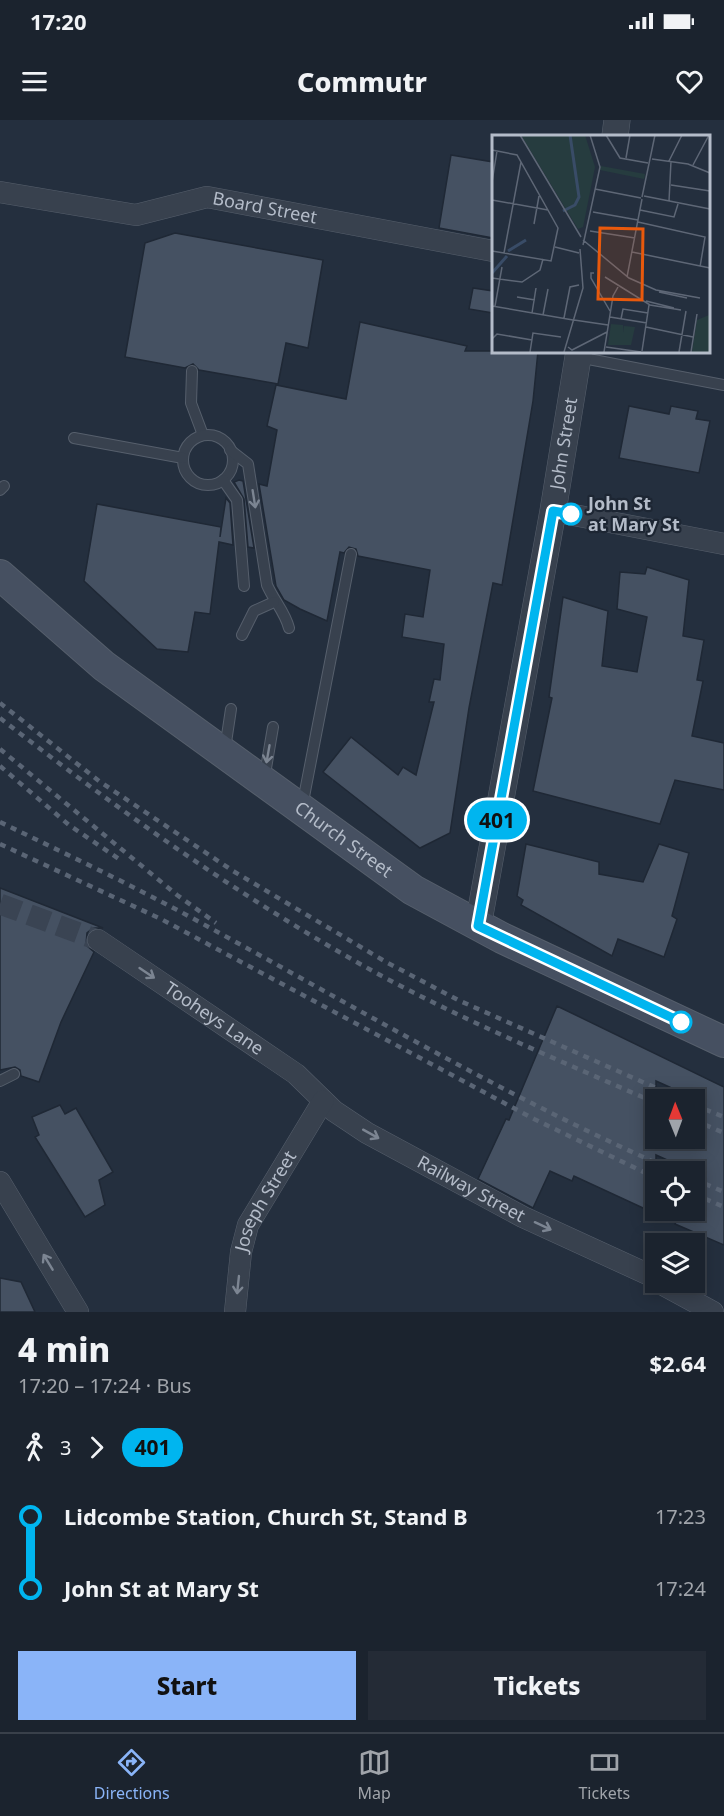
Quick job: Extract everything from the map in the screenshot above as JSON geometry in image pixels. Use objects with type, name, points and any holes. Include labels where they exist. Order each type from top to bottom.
[{"type":"main road","name":"Church Street","points":[[0,575],[104,666],[413,890],[478,926],[724,1042]]},
{"type":"street","points":[[615,135],[617,120]]},
{"type":"street","name":"Board Street","points":[[0,192],[136,215],[207,197],[492,251]]},
{"type":"street","name":"John Street","points":[[478,926],[553,511],[578,354]]},
{"type":"street","points":[[553,511],[724,544]]},
{"type":"street","name":"Tooheys Lane","points":[[98,940],[296,1074],[323,1101]]},
{"type":"street","name":"Railway Street","points":[[323,1101],[367,1133],[523,1217],[645,1275]]},
{"type":"street","name":"Joseph Street","points":[[235,1312],[242,1252],[248,1226],[323,1101]]},
{"type":"street","points":[[0,1182],[78,1312]]},
{"type":"street","name":"Railway Street","points":[[678,1293],[713,1312]]},
{"type":"street","points":[[692,1293],[724,1307]]},
{"type":"lane","points":[[578,354],[724,385]]},
{"type":"lane","points":[[192,371],[191,403],[203,435]]},
{"type":"lane","points":[[231,450],[232,466],[223,480],[208,485],[192,480],[186,474],[183,458],[189,443],[203,435],[219,438],[248,464],[267,585],[274,602],[286,615],[290,628]]},
{"type":"lane","points":[[74,438],[183,458]]},
{"type":"lane","points":[[223,480],[237,500],[244,586]]},
{"type":"lane","points":[[302,808],[351,554]]},
{"type":"lane","points":[[242,635],[255,611],[274,602]]},
{"type":"lane","points":[[224,752],[231,709]]},
{"type":"lane","points":[[264,780],[273,727]]},
{"type":"lane","points":[[0,1081],[14,1074]]},
{"type":"building","points":[[451,155],[492,162],[492,238],[439,228]]},
{"type":"building","points":[[175,233],[323,260],[308,348],[286,343],[278,384],[199,370],[193,364],[185,368],[125,357],[145,243]]},
{"type":"building","points":[[473,288],[492,291],[492,313],[469,309]]},
{"type":"building","points":[[360,322],[467,346],[465,351],[538,352],[533,401],[502,585],[493,583],[469,708],[450,833],[420,848],[323,772],[351,737],[398,775],[403,767],[416,775],[434,702],[429,702],[434,679],[440,680],[444,644],[402,637],[405,614],[423,617],[430,570],[358,556],[356,549],[349,547],[344,553],[340,552],[327,621],[300,609],[284,600],[276,586],[259,484],[267,486],[277,430],[267,426],[276,385],[346,399]]},
{"type":"building","points":[[629,406],[669,414],[671,406],[698,411],[696,419],[710,421],[699,473],[619,458]]},
{"type":"building","points":[[243,481],[254,548],[248,547],[244,499],[234,482]]},
{"type":"building","points":[[226,498],[230,503],[233,545],[219,542],[210,614],[195,612],[188,652],[157,649],[84,581],[97,504],[221,527],[220,537]]},
{"type":"building","points":[[647,567],[689,580],[683,636],[704,640],[697,680],[703,681],[692,736],[724,743],[724,790],[675,780],[660,824],[533,791],[552,698],[549,697],[563,597],[608,611],[602,666],[637,672],[647,617],[617,609],[620,572],[645,574]]},
{"type":"building","points":[[526,844],[599,862],[599,874],[643,882],[659,844],[689,853],[672,916],[677,919],[664,957],[618,939],[612,956],[521,905],[523,900],[517,896]]},
{"type":"building","points":[[0,888],[103,928],[93,928],[87,933],[86,945],[94,952],[61,1022],[39,1082],[21,1076],[20,1070],[15,1067],[0,1070]]},
{"type":"building","points":[[557,1006],[724,1087],[724,1245],[705,1237],[705,1233],[696,1233],[675,1224],[676,1221],[705,1221],[705,1161],[669,1161],[656,1155],[656,1161],[645,1161],[645,1209],[574,1176],[572,1181],[550,1171],[533,1208],[478,1179],[506,1119],[509,1120]]},
{"type":"building","points":[[60,1105],[65,1114],[76,1108],[113,1172],[99,1180],[105,1205],[85,1217],[35,1137],[39,1135],[32,1117]]},
{"type":"building","points":[[0,1278],[21,1282],[35,1312],[0,1312]]},
{"type":"tunnel","points":[[0,904],[98,940]]},
{"type":"railway","points":[[0,703],[99,781],[233,871],[386,962],[458,1000],[658,1089]]},
{"type":"railway","points":[[0,718],[185,854],[330,947],[380,975],[516,1042],[645,1098]]},
{"type":"railway","points":[[0,749],[177,895],[216,923]]},
{"type":"railway","points":[[0,766],[69,825],[119,859]]},
{"type":"railway","points":[[0,822],[178,910],[496,1085],[653,1161]]},
{"type":"railway","points":[[0,844],[161,919],[534,1119],[645,1173]]},
{"type":"railway","points":[[705,1109],[724,1117]]},
{"type":"railway","points":[[705,1125],[724,1133]]},
{"type":"railway","points":[[705,1184],[724,1192]]},
{"type":"railway","points":[[705,1199],[724,1207]]},
{"type":"bus line","name":"401","points":[[571,514],[553,511],[478,926],[681,1022]]},
{"type":"place","name":"John St at Mary St","points":[[571,514]]}]
